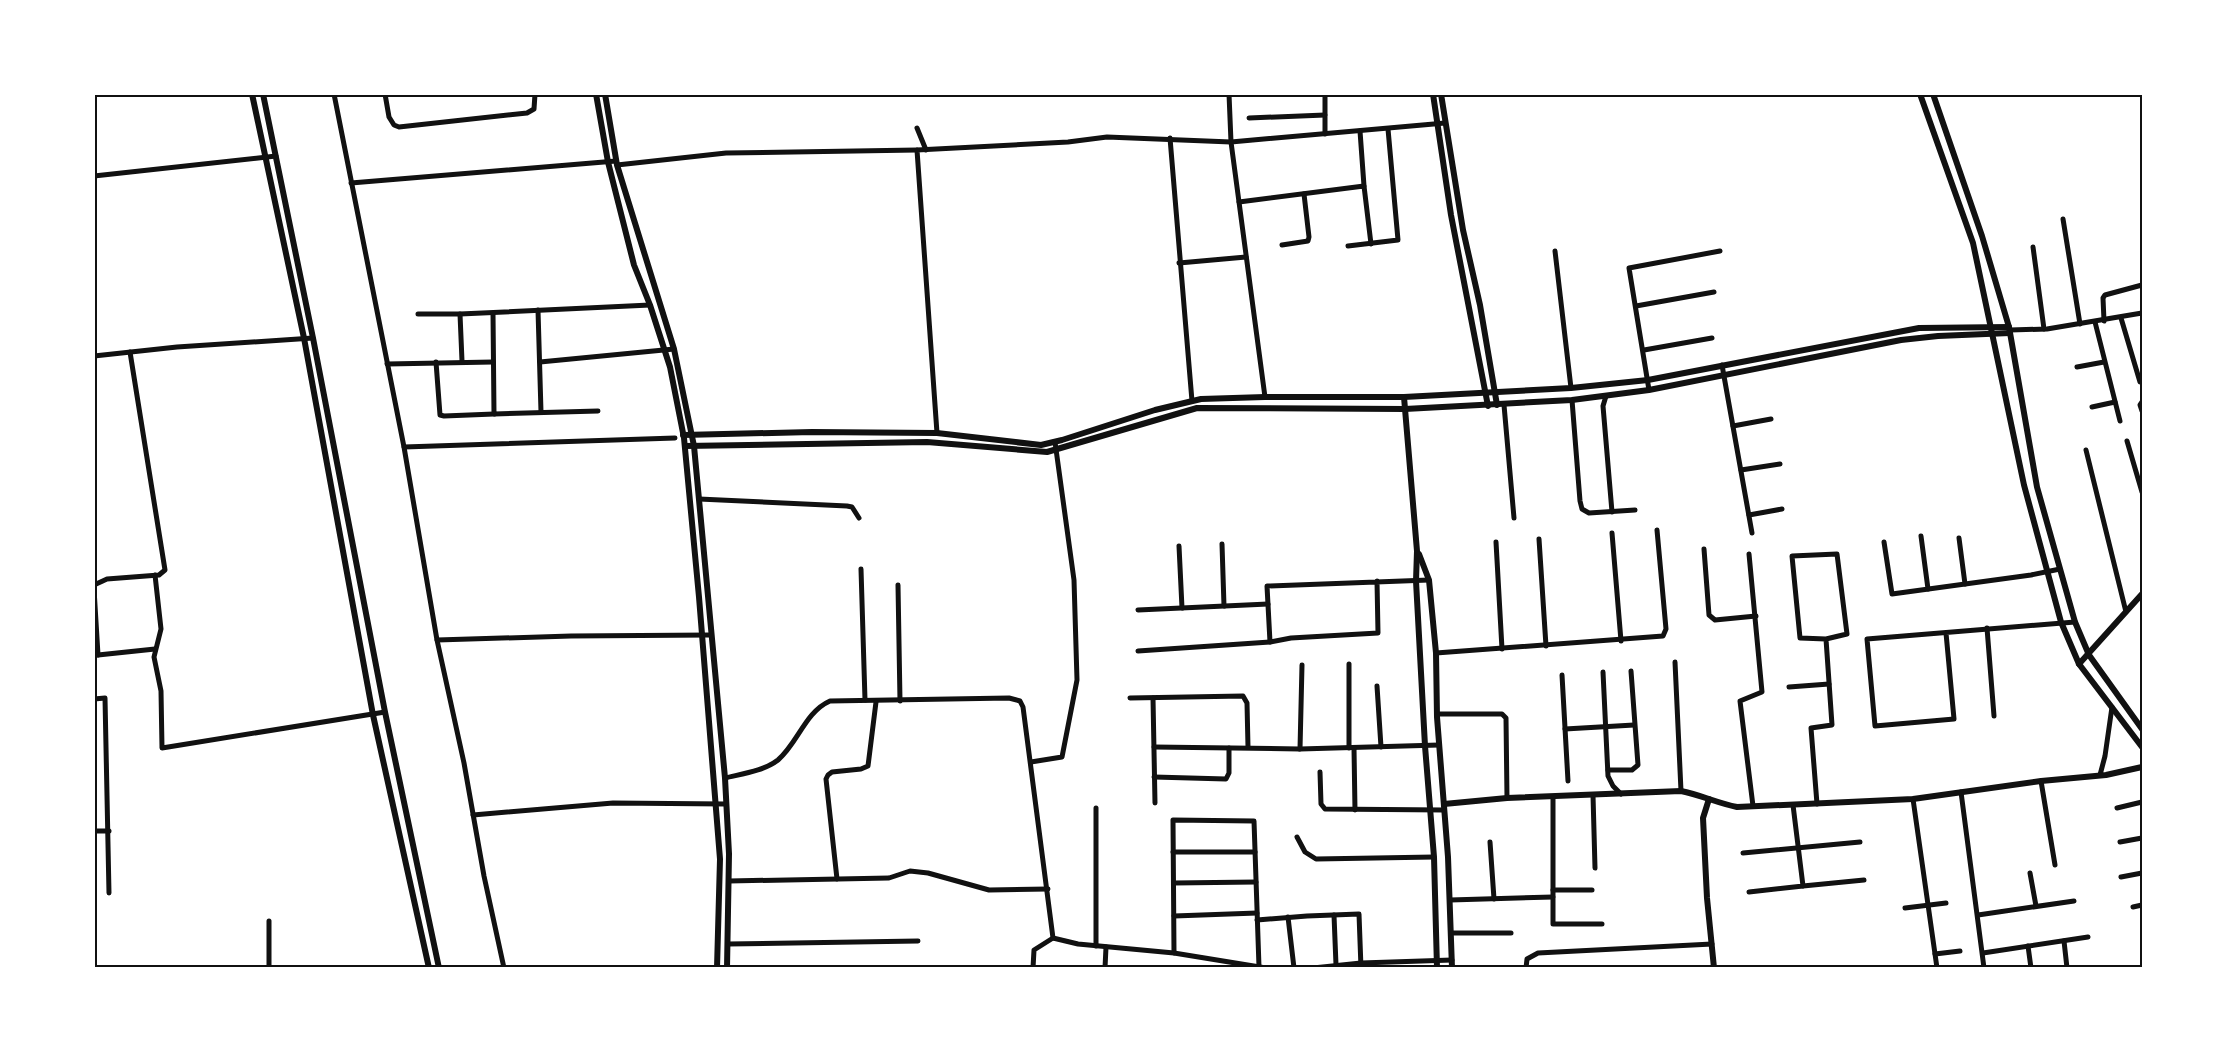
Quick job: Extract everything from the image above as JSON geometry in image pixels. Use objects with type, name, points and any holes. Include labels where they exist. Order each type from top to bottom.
[{"type":"street","points":[[252,94],[304,339],[373,715],[429,968]]},
{"type":"street","points":[[263,94],[385,712],[439,968]]},
{"type":"street","points":[[334,94],[404,447],[437,640],[464,763],[504,968]]},
{"type":"street","points":[[385,94],[389,117],[394,125],[399,127],[527,113],[534,109],[535,94]]},
{"type":"street","points":[[596,94],[608,162],[634,265],[665,350],[685,446],[720,871],[717,968]]},
{"type":"street","points":[[605,94],[616,163],[674,349],[694,446],[726,804],[729,881],[726,968]]},
{"type":"street","points":[[1229,94],[1231,142],[1264,397]]},
{"type":"street","points":[[1325,94],[1325,134]]},
{"type":"street","points":[[1432,94],[1453,222],[1488,406]]},
{"type":"street","points":[[1441,94],[1461,223],[1480,305],[1496,392],[1501,405],[1514,518]]},
{"type":"street","points":[[1920,94],[1973,243],[1987,327],[1992,334],[2024,485],[2057,623],[2079,664],[2142,747]]},
{"type":"street","points":[[1933,94],[1982,236],[2010,330],[2037,487],[2075,622],[2089,655],[2142,729]]},
{"type":"street","points":[[1249,118],[1325,115]]},
{"type":"street","points":[[351,183],[726,153],[926,150],[1068,142],[1107,137],[1231,142],[1445,123]]},
{"type":"street","points":[[917,128],[926,150]]},
{"type":"street","points":[[1348,246],[1398,240],[1388,129]]},
{"type":"street","points":[[1360,131],[1371,244]]},
{"type":"street","points":[[1170,138],[1192,401]]},
{"type":"street","points":[[916,150],[937,433]]},
{"type":"street","points":[[94,176],[276,156]]},
{"type":"street","points":[[1239,202],[1365,186]]},
{"type":"street","points":[[1282,245],[1308,241],[1310,237],[1304,194]]},
{"type":"street","points":[[2063,219],[2080,324]]},
{"type":"street","points":[[2033,247],[2044,329]]},
{"type":"street","points":[[1555,251],[1571,388]]},
{"type":"street","points":[[1649,390],[1629,268],[1720,251]]},
{"type":"street","points":[[1179,263],[1246,257]]},
{"type":"street","points":[[2104,321],[2103,298],[2105,295],[2142,285]]},
{"type":"street","points":[[1636,306],[1714,292]]},
{"type":"street","points":[[418,314],[493,313],[650,305]]},
{"type":"street","points":[[538,310],[541,412]]},
{"type":"street","points":[[493,313],[494,414]]},
{"type":"street","points":[[404,447],[812,432],[937,433],[1033,445],[1054,442],[1155,410],[1192,401],[1264,397],[1404,397],[1571,388],[1648,380],[1906,329],[1928,327],[2044,329],[2142,313]]},
{"type":"street","points":[[460,314],[462,361]]},
{"type":"street","points":[[2121,318],[2140,382],[2142,382]]},
{"type":"street","points":[[2095,322],[2120,421]]},
{"type":"street","points":[[675,438],[685,446],[927,442],[1039,452],[1056,451],[1197,408],[1406,409],[1572,400],[1649,390],[1925,336],[1984,335],[2010,330]]},
{"type":"street","points":[[94,356],[313,338]]},
{"type":"street","points":[[1644,350],[1712,338]]},
{"type":"street","points":[[540,362],[674,349]]},
{"type":"street","points":[[130,352],[164,564],[163,573],[107,579],[94,587],[96,655],[155,649]]},
{"type":"street","points":[[436,362],[440,415],[598,411]]},
{"type":"street","points":[[387,364],[493,362]]},
{"type":"street","points":[[2077,367],[2104,362]]},
{"type":"street","points":[[1722,365],[1752,532]]},
{"type":"street","points":[[1606,396],[1603,406],[1612,512]]},
{"type":"street","points":[[1404,397],[1417,550],[1416,581],[1425,746],[1434,857],[1436,964]]},
{"type":"street","points":[[1572,400],[1582,509],[1589,513],[1635,510]]},
{"type":"street","points":[[2092,407],[2115,402]]},
{"type":"street","points":[[2142,402],[2139,405],[2142,411]]},
{"type":"street","points":[[1733,426],[1772,419]]},
{"type":"street","points":[[2127,441],[2142,492]]},
{"type":"street","points":[[1031,762],[1062,757],[1077,680],[1074,580],[1054,442]]},
{"type":"street","points":[[2086,450],[2126,612]]},
{"type":"street","points":[[1741,470],[1780,464]]},
{"type":"street","points":[[699,500],[847,506],[852,507],[859,518]]},
{"type":"street","points":[[1749,515],[1782,509]]},
{"type":"street","points":[[1436,653],[1659,638],[1665,633],[1657,530]]},
{"type":"street","points":[[1612,533],[1620,641]]},
{"type":"street","points":[[1921,536],[1928,589]]},
{"type":"street","points":[[1959,538],[1965,584]]},
{"type":"street","points":[[1539,539],[1546,646]]},
{"type":"street","points":[[1496,542],[1502,649]]},
{"type":"street","points":[[1884,542],[1892,594],[2046,573],[2060,569]]},
{"type":"street","points":[[1222,544],[1224,606]]},
{"type":"street","points":[[1179,546],[1182,608]]},
{"type":"street","points":[[1704,549],[1709,615],[1715,620],[1756,616]]},
{"type":"street","points":[[1417,550],[1429,580],[1436,653],[1437,714],[1450,900],[1452,968]]},
{"type":"street","points":[[1749,554],[1762,692],[1740,700],[1753,806]]},
{"type":"street","points":[[1837,554],[1847,634],[1827,639],[1800,638],[1792,556],[1837,554]]},
{"type":"street","points":[[861,569],[865,700]]},
{"type":"street","points":[[155,575],[160,629],[154,657],[161,691],[162,748],[385,712]]},
{"type":"street","points":[[1270,642],[1267,586],[1429,580]]},
{"type":"street","points":[[1138,651],[1378,633],[1377,581]]},
{"type":"street","points":[[898,585],[900,701]]},
{"type":"street","points":[[2079,664],[2142,594]]},
{"type":"street","points":[[1138,610],[1268,604]]},
{"type":"street","points":[[1946,633],[1954,719],[1875,726],[1867,639],[2075,622]]},
{"type":"street","points":[[1987,628],[1994,716]]},
{"type":"street","points":[[437,640],[710,635]]},
{"type":"street","points":[[1817,804],[1811,728],[1832,725],[1827,639]]},
{"type":"street","points":[[1675,662],[1681,791]]},
{"type":"street","points":[[1349,664],[1355,810]]},
{"type":"street","points":[[1300,749],[1302,665]]},
{"type":"street","points":[[1608,770],[1632,770],[1638,765],[1631,671]]},
{"type":"street","points":[[1603,672],[1609,782],[1621,794]]},
{"type":"street","points":[[1562,675],[1568,781]]},
{"type":"street","points":[[1789,687],[1829,684]]},
{"type":"street","points":[[1377,686],[1381,747]]},
{"type":"street","points":[[1130,698],[1243,696],[1247,703],[1248,747]]},
{"type":"street","points":[[94,699],[105,698],[104,751],[109,831],[109,893]]},
{"type":"street","points":[[724,778],[768,766],[777,761],[813,712],[830,701],[1010,698],[1020,701],[1023,707],[1031,762],[1053,938]]},
{"type":"street","points":[[1153,698],[1155,803]]},
{"type":"street","points":[[837,879],[826,779],[832,772],[861,769],[868,766],[876,702]]},
{"type":"street","points":[[2100,775],[2112,707]]},
{"type":"street","points":[[1437,714],[1502,714],[1506,718],[1507,798]]},
{"type":"street","points":[[1565,729],[1634,725]]},
{"type":"street","points":[[1154,747],[1300,749],[1439,745]]},
{"type":"street","points":[[1154,777],[1226,778],[1229,773],[1229,748]]},
{"type":"street","points":[[1320,772],[1322,807],[1325,809],[1430,810],[1507,798],[1681,791],[1702,795],[1717,803],[1737,807],[1913,799],[2100,775],[2142,767]]},
{"type":"street","points":[[2041,781],[2055,865]]},
{"type":"street","points":[[1961,792],[1984,968]]},
{"type":"street","points":[[1593,795],[1596,868]]},
{"type":"street","points":[[1552,797],[1553,924],[1602,924]]},
{"type":"street","points":[[1709,799],[1703,818],[1707,898],[1714,968]]},
{"type":"street","points":[[1913,799],[1937,968]]},
{"type":"street","points":[[2117,808],[2142,802]]},
{"type":"street","points":[[473,815],[606,804],[726,804]]},
{"type":"street","points":[[1793,805],[1803,886]]},
{"type":"street","points":[[1096,808],[1096,946]]},
{"type":"street","points":[[1174,953],[1173,819],[1254,820],[1259,966]]},
{"type":"street","points":[[94,831],[109,831]]},
{"type":"street","points":[[1297,837],[1305,852],[1316,860],[1434,857]]},
{"type":"street","points":[[2120,842],[2142,838]]},
{"type":"street","points":[[1490,842],[1494,900]]},
{"type":"street","points":[[1743,853],[1860,842]]},
{"type":"street","points":[[1173,852],[1255,852]]},
{"type":"street","points":[[729,881],[889,878],[910,872],[928,873],[989,890],[1048,889]]},
{"type":"street","points":[[2030,873],[2036,906]]},
{"type":"street","points":[[2121,878],[2142,873]]},
{"type":"street","points":[[1749,892],[1864,880]]},
{"type":"street","points":[[1173,883],[1256,882]]},
{"type":"street","points":[[1450,900],[1494,900],[1592,890]]},
{"type":"street","points":[[1978,915],[2074,901]]},
{"type":"street","points":[[1905,908],[1946,903]]},
{"type":"street","points":[[2133,907],[2142,905]]},
{"type":"street","points":[[1174,916],[1257,913]]},
{"type":"street","points":[[1257,920],[1359,914],[1361,965]]},
{"type":"street","points":[[1334,915],[1336,965]]},
{"type":"street","points":[[1288,917],[1294,968]]},
{"type":"street","points":[[268,921],[269,968]]},
{"type":"street","points":[[1450,933],[1511,933]]},
{"type":"street","points":[[1033,968],[1034,950],[1053,938],[1096,946],[1174,953],[1266,968]]},
{"type":"street","points":[[1983,953],[2088,938]]},
{"type":"street","points":[[728,944],[918,941]]},
{"type":"street","points":[[2064,941],[2067,968]]},
{"type":"street","points":[[1526,968],[1527,959],[1539,953],[1712,944]]},
{"type":"street","points":[[2028,946],[2031,968]]},
{"type":"street","points":[[1106,947],[1106,968]]},
{"type":"street","points":[[1935,954],[1960,951]]},
{"type":"street","points":[[1315,967],[1436,964],[1452,960]]}]
